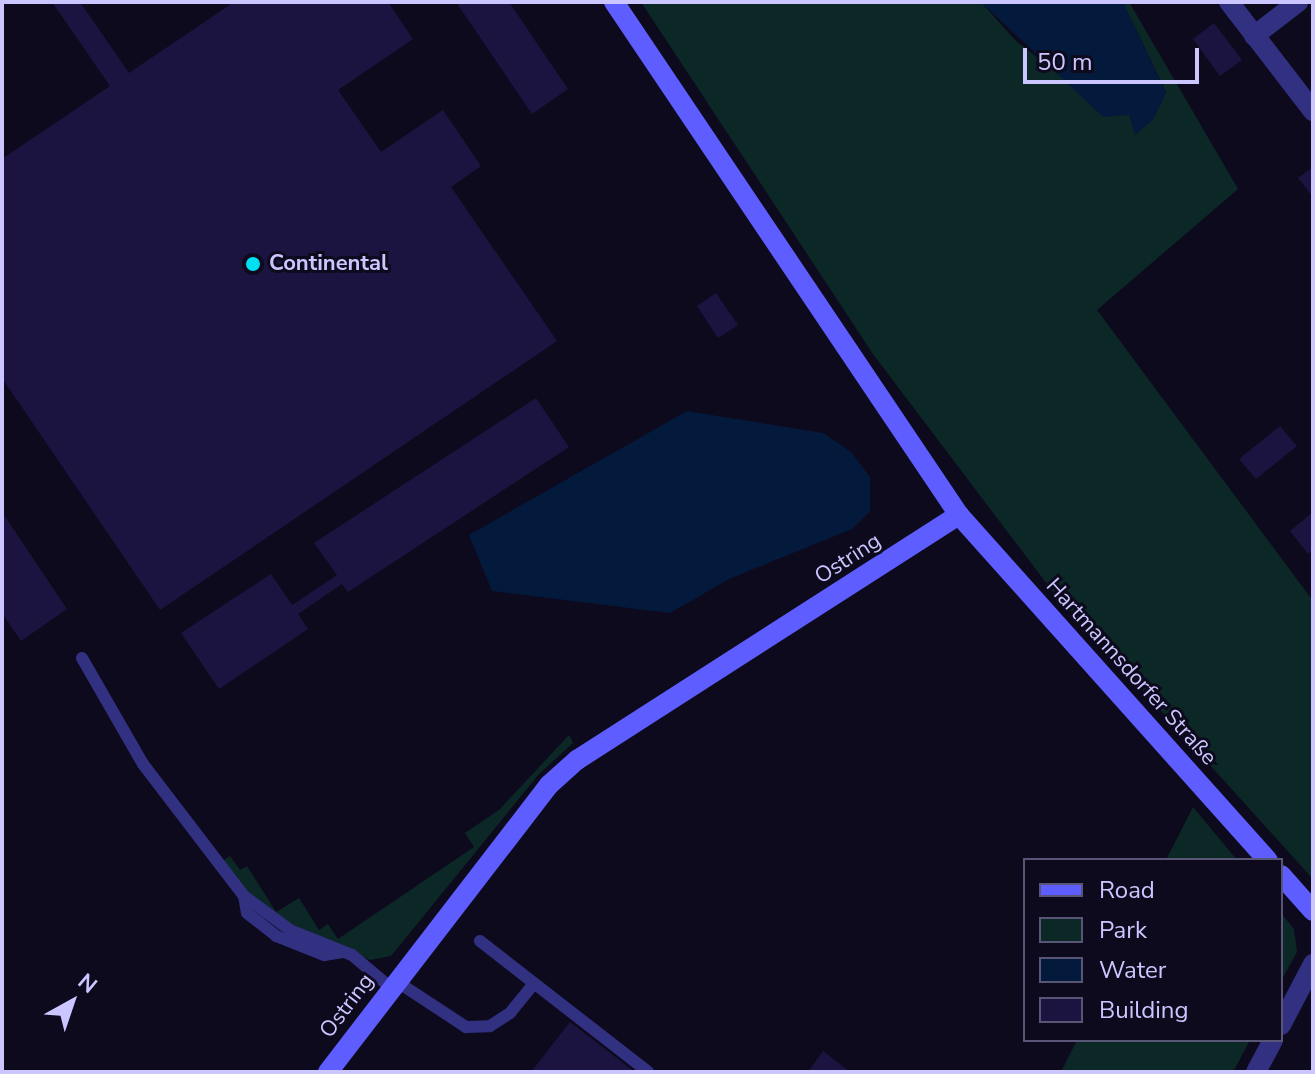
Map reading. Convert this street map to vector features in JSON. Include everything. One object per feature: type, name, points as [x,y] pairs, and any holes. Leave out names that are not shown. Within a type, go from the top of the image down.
[{"type":"main road","points":[[614,2],[959,515]]},
{"type":"main road","name":"Hartmannsdorfer Straße","points":[[959,515],[1266,858]]},
{"type":"main road","name":"Ostring","points":[[328,1072],[549,785],[577,760],[959,515]]},
{"type":"main road","points":[[1283,877],[1313,911]]},
{"type":"street","points":[[1229,2],[1313,111]]},
{"type":"street","points":[[1254,36],[1298,2]]},
{"type":"street","points":[[1283,1021],[1313,964]]},
{"type":"street","points":[[1256,1072],[1272,1042]]},
{"type":"lane","points":[[82,658],[143,764],[244,896],[247,913],[276,936],[324,955],[344,952],[466,1027],[490,1026],[510,1013],[534,983]]},
{"type":"lane","points":[[480,941],[648,1072]]},
{"type":"green space","points":[[641,2],[981,2],[1016,41],[1061,76],[1130,114],[1135,135],[1166,92],[1123,2],[1129,2],[1238,189],[1097,310],[1313,601],[1313,879],[1050,588],[873,354]]},
{"type":"green space","points":[[569,735],[573,743],[539,774],[391,956],[370,960],[287,922],[241,888],[221,862],[230,856],[240,870],[247,866],[276,912],[299,898],[319,930],[328,924],[338,939],[474,847],[465,833],[499,810]]},
{"type":"green space","points":[[1193,807],[1235,858],[1167,858]]},
{"type":"green space","points":[[1283,915],[1294,929],[1297,952],[1283,977]]},
{"type":"green space","points":[[1076,1042],[1249,1042],[1233,1072],[1061,1072]]},
{"type":"water","points":[[981,2],[1123,2],[1166,93],[1153,120],[1135,135],[1129,115],[1103,117]]},
{"type":"water","points":[[687,411],[823,433],[851,452],[870,477],[870,511],[852,529],[729,579],[670,613],[492,591],[469,535]]},
{"type":"building","name":"Continental","points":[[52,2],[80,2],[129,73],[234,2],[388,2],[413,39],[338,90],[381,152],[443,110],[481,166],[451,187],[557,341],[160,610],[2,378],[2,159],[110,86]]},
{"type":"building","points":[[456,2],[509,2],[568,89],[532,114]]},
{"type":"building","points":[[1214,23],[1242,60],[1220,76],[1193,39]]},
{"type":"building","points":[[1313,167],[1313,197],[1298,178]]},
{"type":"building","points":[[716,293],[738,325],[718,338],[697,306]]},
{"type":"building","points":[[536,398],[569,447],[348,592],[342,584],[298,614],[308,629],[219,689],[181,633],[271,574],[292,605],[337,575],[314,543]]},
{"type":"building","points":[[1280,426],[1297,446],[1256,479],[1239,459]]},
{"type":"building","points":[[2,512],[67,609],[21,641],[2,613]]},
{"type":"building","points":[[1313,512],[1313,550],[1308,554],[1290,531]]},
{"type":"building","points":[[570,1022],[635,1072],[531,1072]]},
{"type":"building","points":[[823,1051],[850,1072],[808,1072]]},
{"type":"place","name":"Continental","points":[[253,264]]}]
